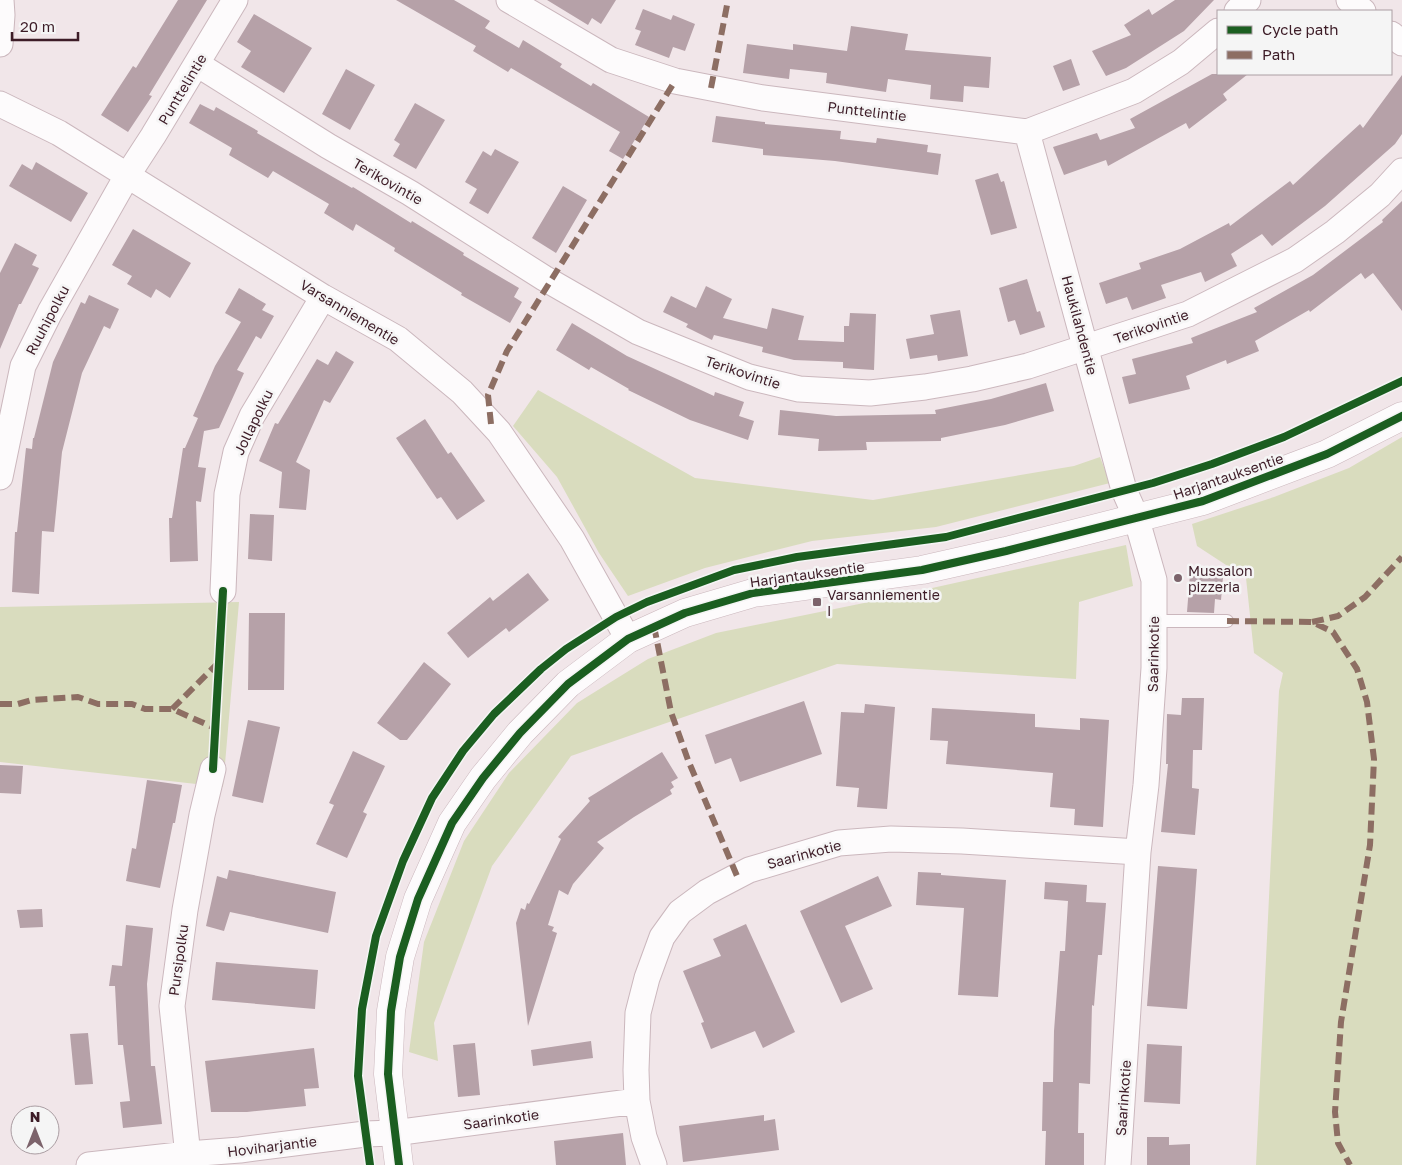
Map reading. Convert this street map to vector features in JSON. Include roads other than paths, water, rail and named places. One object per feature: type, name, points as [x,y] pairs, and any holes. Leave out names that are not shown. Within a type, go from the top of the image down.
[{"type":"street","points":[[0,44],[1,0]]},
{"type":"street","name":"Punttelintie","points":[[126,176],[153,136],[235,0]]},
{"type":"street","name":"Punttelintie","points":[[509,0],[611,60],[675,81],[763,98],[1027,132],[1134,91],[1180,62],[1217,32]]},
{"type":"street","points":[[1238,10],[1248,0]]},
{"type":"street","points":[[1349,0],[1362,10]]},
{"type":"street","points":[[1392,35],[1402,43]]},
{"type":"street","name":"Terikovintie","points":[[197,64],[328,146],[410,193],[544,278],[638,332],[749,377],[799,389],[870,393],[925,387],[972,379],[1028,366],[1188,314],[1295,260],[1335,232],[1380,195],[1402,171]]},
{"type":"street","name":"Varsanniementie","points":[[0,104],[59,133],[324,297],[398,339],[462,392],[499,432],[572,539],[628,639]]},
{"type":"street","name":"Haukilahdentie","points":[[1027,132],[1124,490],[1136,517]]},
{"type":"street","name":"Ruuhipolku","points":[[0,477],[23,366],[50,312],[126,176]]},
{"type":"street","name":"Jollapolku","points":[[223,591],[227,494],[236,452],[252,416],[324,297]]},
{"type":"street","name":"Harjantauksentie","points":[[398,1165],[388,1074],[391,1011],[400,957],[418,900],[452,823],[483,778],[520,733],[568,684],[628,639],[684,613],[753,593],[922,570],[1006,551],[1203,501],[1318,457],[1402,416]]},
{"type":"street","name":"Saarinkotie","points":[[1118,1165],[1138,852],[1146,785],[1154,678],[1154,580],[1136,517]]},
{"type":"street","name":"Pursipolku","points":[[188,1159],[172,1006],[185,910],[202,815],[213,769]]},
{"type":"street","name":"Saarinkotie","points":[[654,1165],[644,1137],[637,1101],[638,1013],[647,978],[662,937],[680,912],[707,892],[750,870],[839,843],[891,840],[962,841],[1138,852]]},
{"type":"street","name":"Saarinkotie","points":[[394,1133],[637,1101]]},
{"type":"street","name":"Hoviharjantie","points":[[89,1165],[188,1159],[240,1150],[365,1134],[394,1133]]},
{"type":"lane","points":[[1154,620],[1227,620]]},
{"type":"place","name":"Mussalon pizzeria","points":[[1178,578]]},
{"type":"place","name":"Varsanniementie I","points":[[817,602]]}]
